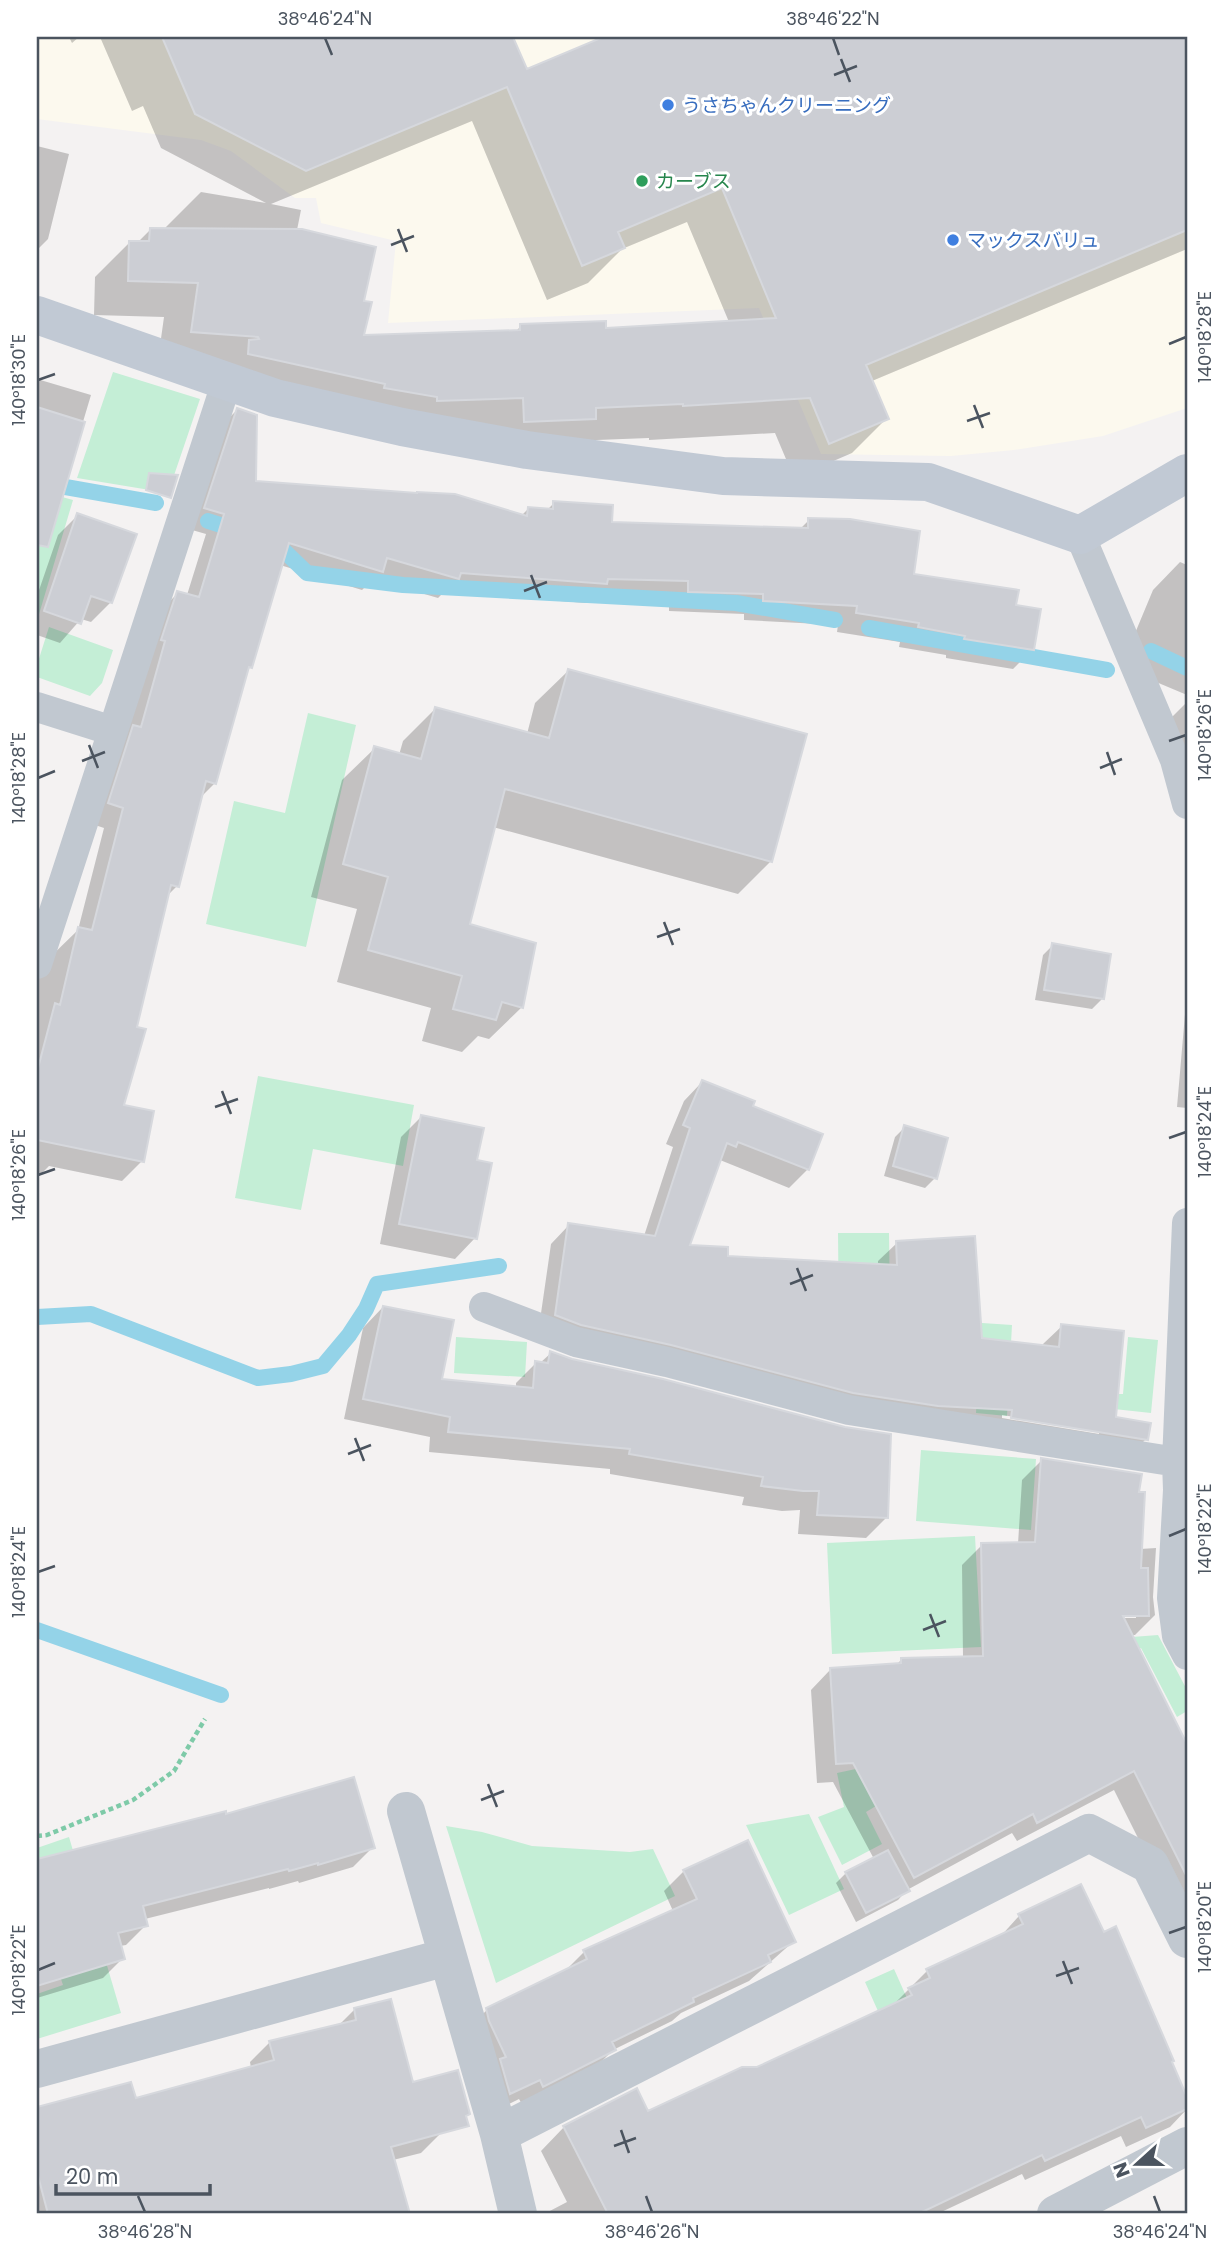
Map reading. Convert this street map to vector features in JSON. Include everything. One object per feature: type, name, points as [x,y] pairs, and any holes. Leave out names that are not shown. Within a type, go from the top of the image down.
[{"type":"street","points":[[37,315],[288,401],[402,427],[527,450],[723,476],[928,482],[1080,535],[1187,473]]},
{"type":"street","points":[[406,1811],[499,2134],[519,2214]]},
{"type":"street","points":[[499,2134],[1089,1833],[1150,1865],[1187,1939]]},
{"type":"street","points":[[37,2069],[447,1957]]},
{"type":"street","points":[[1056,2214],[1187,2146]]},
{"type":"lane","points":[[37,964],[227,380]]},
{"type":"lane","points":[[1080,535],[1175,760],[1187,804]]},
{"type":"lane","points":[[37,707],[113,731]]},
{"type":"lane","points":[[1187,1223],[1181,1481],[1172,1598],[1177,1636],[1187,1655]]},
{"type":"lane","points":[[484,1307],[576,1342],[667,1362],[849,1410],[1181,1481]]},
{"type":"path","points":[[37,1836],[47,1835],[133,1800],[174,1771],[205,1719]]},
{"type":"shaded area","points":[[37,37],[1187,37],[1187,408],[1103,436],[1014,450],[951,456],[821,454],[759,308],[388,323],[396,241],[321,223],[316,198],[295,198],[231,151],[201,140],[37,119]]},
{"type":"green space","points":[[113,372],[200,399],[168,493],[77,478]]},
{"type":"green space","points":[[37,490],[73,500],[37,621]]},
{"type":"green space","points":[[49,627],[113,650],[102,683],[90,696],[37,677],[37,665]]},
{"type":"green space","points":[[308,713],[356,725],[306,947],[206,924],[234,801],[285,813]]},
{"type":"green space","points":[[258,1076],[414,1105],[403,1166],[313,1149],[301,1210],[235,1198]]},
{"type":"green space","points":[[838,1233],[889,1233],[890,1305],[839,1332]]},
{"type":"green space","points":[[982,1323],[1012,1325],[1007,1416],[976,1413]]},
{"type":"green space","points":[[456,1337],[527,1342],[525,1377],[454,1373]]},
{"type":"green space","points":[[1128,1337],[1158,1340],[1151,1413],[1114,1409],[1115,1394],[1123,1394]]},
{"type":"green space","points":[[921,1450],[1036,1459],[1031,1530],[916,1521]]},
{"type":"green space","points":[[975,1536],[981,1647],[832,1654],[827,1543]]},
{"type":"green space","points":[[1158,1635],[1187,1690],[1187,1711],[1177,1717],[1141,1648],[1086,1678],[1067,1642]]},
{"type":"green space","points":[[926,1754],[963,1754],[866,1812],[882,1844],[842,1865],[818,1817],[844,1807],[837,1773]]},
{"type":"green space","points":[[809,1814],[844,1889],[789,1915],[746,1825]]},
{"type":"green space","points":[[446,1826],[482,1832],[532,1846],[630,1852],[653,1849],[675,1896],[496,1983]]},
{"type":"green space","points":[[69,1837],[121,2013],[37,2039],[37,1994],[63,1985],[37,1908],[37,1848]]},
{"type":"green space","points":[[894,1969],[939,2070],[886,2029],[865,1982]]},
{"type":"building","name":"マックスバリュ","points":[[162,37],[513,37],[527,69],[603,37],[1187,37],[1187,230],[866,365],[889,419],[829,444],[810,398],[596,408],[596,419],[524,422],[523,398],[437,401],[437,397],[384,388],[385,384],[248,354],[249,340],[259,339],[258,337],[191,332],[198,283],[128,281],[129,241],[149,241],[150,228],[302,229],[376,247],[364,301],[372,302],[364,335],[520,330],[520,324],[606,321],[606,328],[776,318],[722,188],[618,232],[625,248],[582,266],[507,87],[306,171],[195,114]]},
{"type":"building","points":[[37,407],[85,422],[48,547],[37,545]]},
{"type":"building","points":[[237,408],[257,415],[256,481],[455,494],[527,516],[528,507],[553,509],[553,501],[613,505],[612,522],[808,528],[808,518],[850,519],[920,531],[914,574],[1019,590],[1016,605],[1041,609],[1034,650],[964,639],[965,636],[918,627],[919,623],[856,613],[857,606],[763,601],[763,594],[688,592],[688,581],[608,579],[607,584],[461,573],[459,579],[387,558],[383,572],[289,543],[252,668],[249,667],[216,784],[206,781],[179,887],[171,885],[137,1027],[146,1029],[124,1105],[154,1111],[144,1162],[37,1140],[37,1072],[55,1003],[60,1005],[78,927],[92,930],[123,808],[108,803],[133,725],[141,727],[165,641],[161,640],[177,591],[199,597],[224,514],[204,508]]},
{"type":"building","points":[[149,473],[178,475],[171,498],[146,490]]},
{"type":"building","points":[[77,513],[137,534],[112,603],[91,596],[81,624],[44,611]]},
{"type":"building","points":[[568,669],[807,734],[772,862],[505,789],[470,924],[536,943],[523,1008],[502,1002],[496,1020],[453,1009],[462,976],[368,950],[388,877],[343,864],[374,746],[421,759],[435,707],[549,738]]},
{"type":"building","points":[[1052,943],[1111,954],[1104,999],[1044,990]]},
{"type":"building","points":[[702,1080],[755,1101],[753,1106],[823,1134],[809,1170],[738,1142],[736,1147],[727,1143],[690,1245],[728,1247],[728,1256],[897,1265],[896,1241],[975,1236],[982,1338],[1059,1347],[1061,1324],[1124,1331],[1116,1417],[1151,1423],[1148,1440],[1011,1418],[1012,1410],[938,1406],[853,1393],[671,1345],[581,1325],[555,1315],[568,1223],[655,1236],[690,1128],[683,1125]]},
{"type":"building","points":[[421,1115],[484,1128],[477,1160],[492,1163],[477,1239],[399,1224]]},
{"type":"building","points":[[904,1125],[948,1138],[937,1179],[893,1166]]},
{"type":"building","points":[[383,1306],[454,1320],[442,1379],[533,1388],[535,1361],[548,1363],[550,1351],[572,1359],[663,1379],[845,1427],[891,1434],[888,1518],[817,1515],[819,1491],[761,1486],[763,1477],[629,1454],[630,1449],[448,1432],[450,1417],[363,1399]]},
{"type":"building","points":[[1041,1458],[1142,1474],[1139,1492],[1145,1492],[1141,1568],[1148,1568],[1149,1616],[1123,1616],[1187,1744],[1187,1877],[1134,1771],[1037,1823],[1033,1814],[914,1878],[853,1763],[836,1764],[830,1668],[901,1663],[901,1658],[983,1656],[981,1543],[1035,1542]]},
{"type":"building","points":[[354,1777],[375,1848],[318,1865],[289,1871],[288,1869],[143,1906],[148,1926],[118,1933],[125,1959],[37,1986],[37,1859],[226,1811],[226,1814]]},
{"type":"building","points":[[748,1840],[796,1942],[768,1955],[771,1962],[693,1998],[694,2002],[612,2042],[616,2050],[543,2087],[540,2080],[510,2094],[500,2059],[506,2057],[489,2021],[486,2008],[587,1959],[583,1950],[697,1899],[683,1870]]},
{"type":"building","points":[[888,1850],[910,1891],[866,1913],[845,1872]]},
{"type":"building","points":[[1081,1884],[1104,1932],[1116,1926],[1174,2061],[1172,2062],[1187,2097],[1187,2109],[1146,2128],[1141,2117],[1045,2161],[1042,2155],[918,2214],[608,2214],[563,2126],[637,2088],[648,2111],[742,2067],[757,2067],[912,1995],[908,1988],[930,1978],[926,1969],[1023,1924],[1018,1914]]},
{"type":"building","points":[[391,1999],[413,2082],[458,2070],[470,2114],[466,2116],[469,2126],[391,2147],[410,2214],[48,2214],[37,2172],[37,2107],[131,2082],[136,2098],[274,2060],[269,2041],[356,2020],[354,2008]]},
{"type":"waterway","points":[[37,482],[156,503]]},
{"type":"waterway","points":[[208,521],[239,531]]},
{"type":"waterway","points":[[271,541],[307,573],[403,585],[736,603],[835,620]]},
{"type":"waterway","points":[[869,628],[1107,670]]},
{"type":"waterway","points":[[1151,651],[1187,668]]},
{"type":"waterway","points":[[37,1317],[91,1314],[258,1378],[323,1366],[349,1335],[366,1309],[377,1284],[499,1266]]},
{"type":"waterway","points":[[37,1630],[221,1695]]},
{"type":"place","name":"うさちゃんクリーニング","points":[[668,105]]},
{"type":"place","name":"カーブス","points":[[642,181]]},
{"type":"place","name":"マックスバリュ","points":[[953,240]]}]
